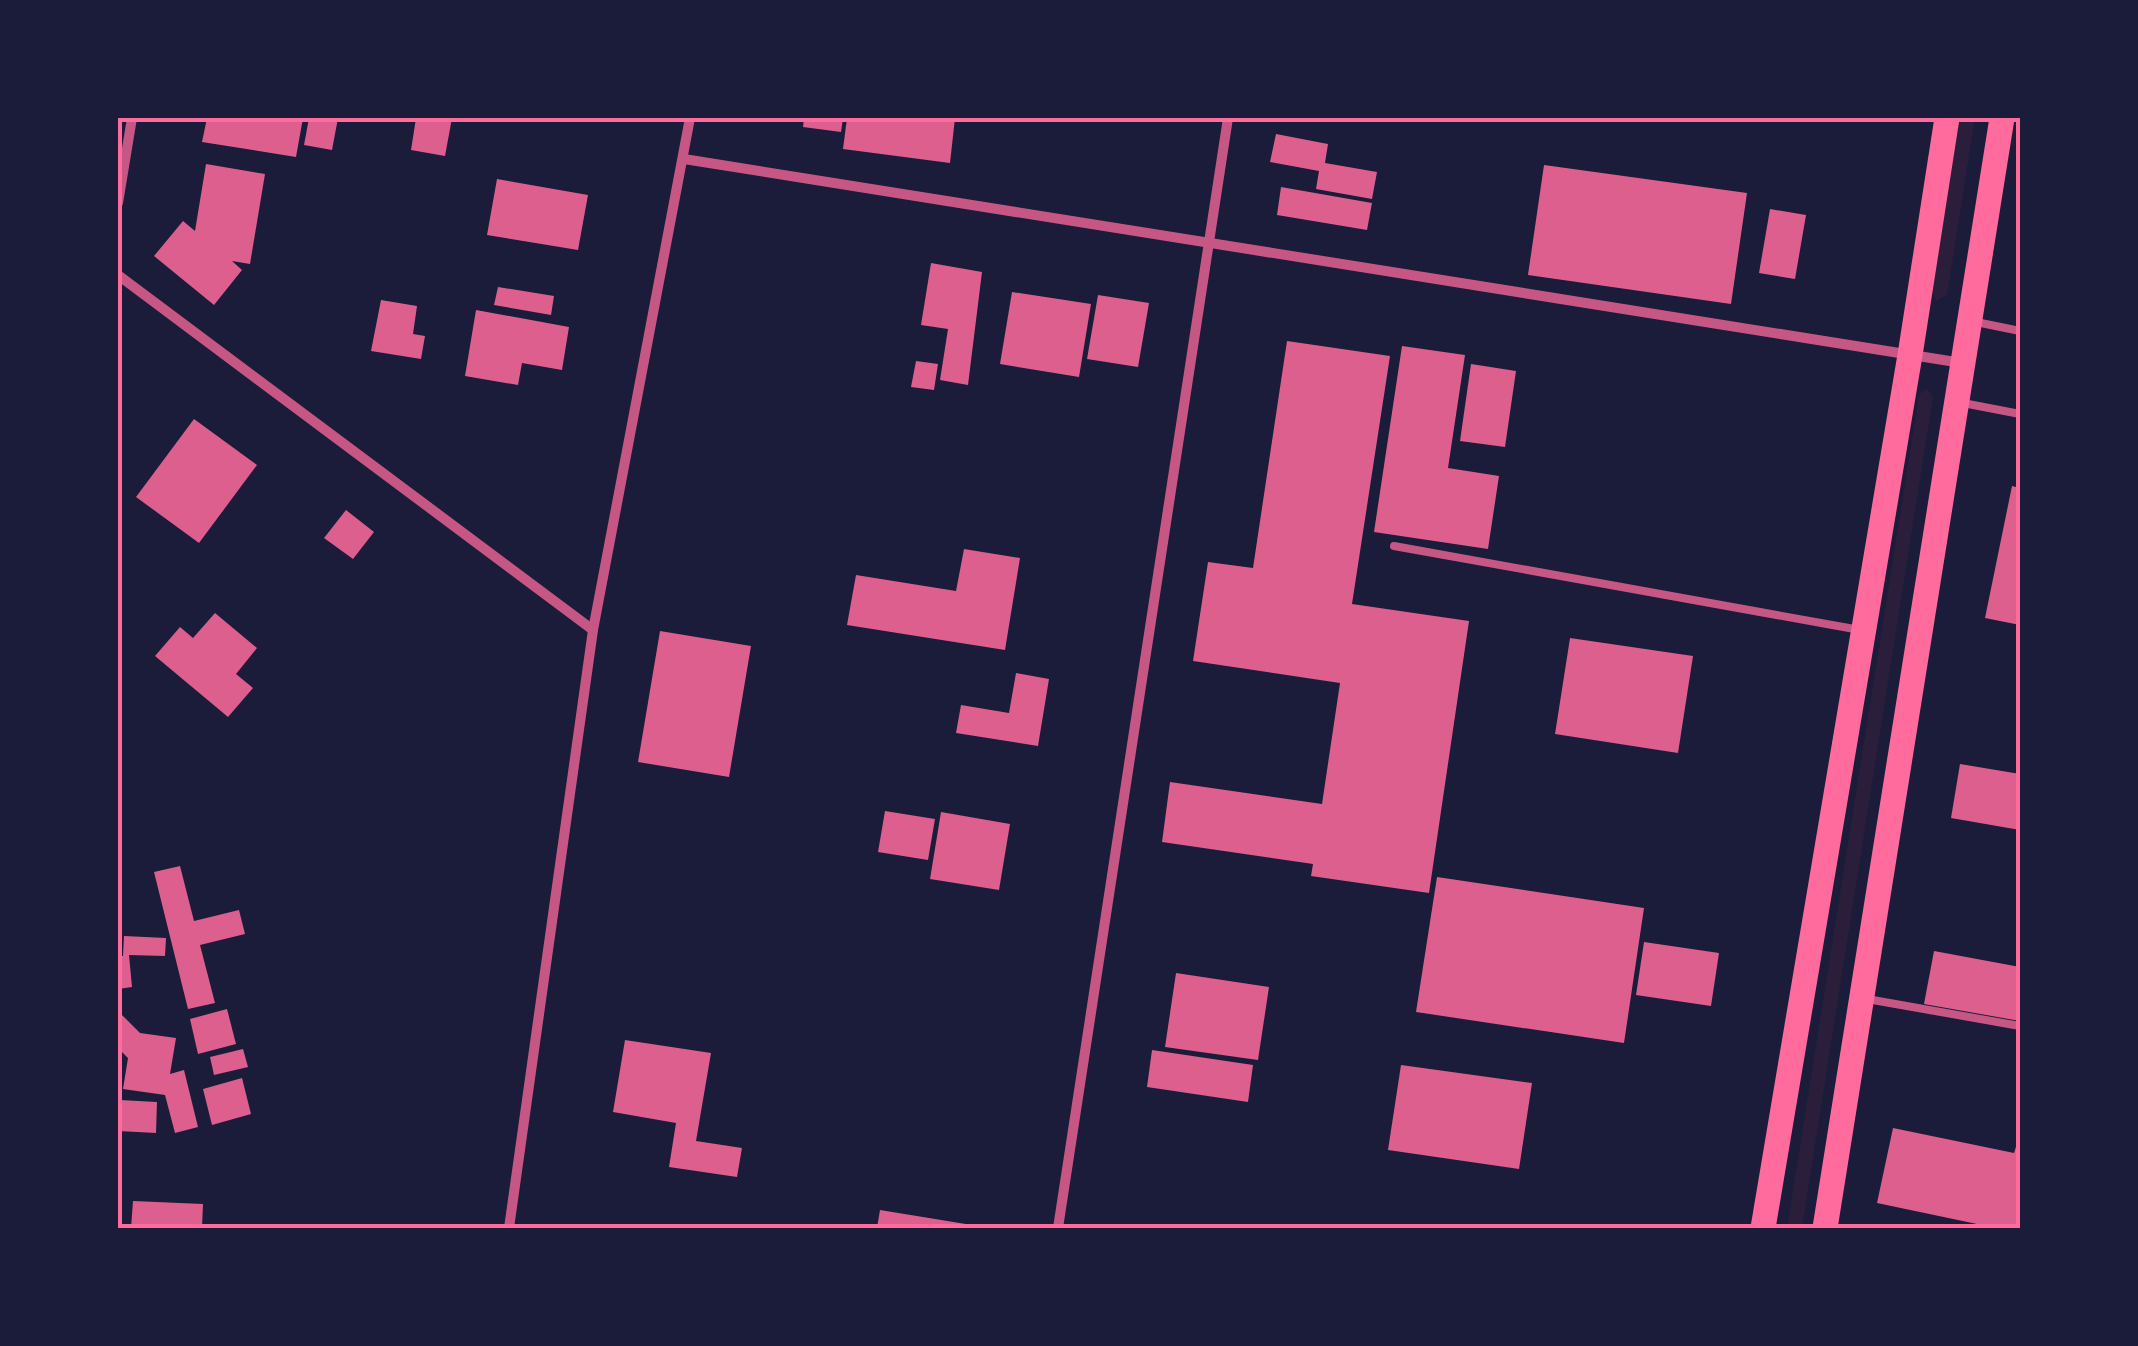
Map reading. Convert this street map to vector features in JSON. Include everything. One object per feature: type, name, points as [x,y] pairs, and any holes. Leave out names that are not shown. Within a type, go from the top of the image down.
[{"type":"main road","points":[[1763,1228],[1947,118]]},
{"type":"main road","points":[[1825,1228],[2002,118]]},
{"type":"street","points":[[118,202],[132,118]]},
{"type":"street","points":[[509,1228],[592,630],[690,118]]},
{"type":"street","points":[[1058,1228],[1228,118]]},
{"type":"street","points":[[684,159],[1965,364]]},
{"type":"street","points":[[118,276],[592,630]]},
{"type":"lane","points":[[1972,322],[2020,331]]},
{"type":"lane","points":[[1959,402],[2020,414]]},
{"type":"lane","points":[[1394,546],[1864,630]]},
{"type":"lane","points":[[1862,998],[2020,1026]]},
{"type":"shaded area","points":[[1960,118],[1975,118],[1947,295],[1936,301],[1932,292]]},
{"type":"shaded area","points":[[1926,388],[1933,397],[1802,1228],[1787,1228],[1919,395]]},
{"type":"building","points":[[207,118],[303,118],[296,157],[202,142]]},
{"type":"building","points":[[309,118],[338,118],[332,150],[304,145]]},
{"type":"building","points":[[416,118],[452,118],[445,156],[411,150]]},
{"type":"building","points":[[804,118],[843,118],[841,132],[803,127]]},
{"type":"building","points":[[847,118],[955,118],[950,163],[843,149]]},
{"type":"building","points":[[1276,134],[1328,144],[1325,163],[1377,172],[1372,199],[1316,189],[1319,171],[1270,162]]},
{"type":"building","points":[[206,164],[265,174],[250,264],[232,261],[242,270],[214,305],[154,256],[183,221],[195,231]]},
{"type":"building","points":[[1544,165],[1747,193],[1731,304],[1528,275]]},
{"type":"building","points":[[497,179],[588,195],[578,250],[487,235]]},
{"type":"building","points":[[1281,187],[1372,203],[1367,230],[1277,215]]},
{"type":"building","points":[[1770,209],[1806,215],[1795,279],[1759,273]]},
{"type":"building","points":[[931,263],[982,272],[968,385],[940,380],[948,329],[921,325]]},
{"type":"building","points":[[498,287],[554,296],[551,315],[494,305]]},
{"type":"building","points":[[1012,292],[1091,304],[1079,377],[1000,364]]},
{"type":"building","points":[[1098,295],[1149,303],[1138,367],[1087,359]]},
{"type":"building","points":[[381,300],[417,306],[413,334],[425,336],[421,359],[371,351]]},
{"type":"building","points":[[476,310],[569,327],[562,370],[522,363],[518,385],[465,376]]},
{"type":"building","points":[[1287,341],[1390,356],[1352,604],[1469,621],[1429,893],[1311,876],[1313,864],[1162,842],[1170,782],[1322,804],[1340,683],[1193,661],[1208,562],[1253,568]]},
{"type":"building","points":[[1402,346],[1465,355],[1448,468],[1499,476],[1488,549],[1374,532]]},
{"type":"building","points":[[916,361],[938,364],[934,390],[911,387]]},
{"type":"building","points":[[1471,364],[1516,371],[1505,447],[1460,441]]},
{"type":"building","points":[[194,419],[257,465],[199,543],[136,497]]},
{"type":"building","points":[[2012,486],[2020,488],[2020,625],[1985,618]]},
{"type":"building","points":[[346,510],[374,532],[353,559],[324,538]]},
{"type":"building","points":[[964,549],[1020,558],[1005,650],[847,625],[856,575],[956,591]]},
{"type":"building","points":[[215,613],[257,648],[236,674],[253,688],[228,717],[155,656],[180,627],[193,638]]},
{"type":"building","points":[[660,631],[751,646],[729,777],[638,762]]},
{"type":"building","points":[[1570,638],[1693,656],[1678,753],[1555,734]]},
{"type":"building","points":[[1016,673],[1049,679],[1038,746],[956,733],[961,705],[1009,713]]},
{"type":"building","points":[[1960,764],[2020,774],[2020,830],[1951,818]]},
{"type":"building","points":[[885,811],[935,819],[928,860],[878,852]]},
{"type":"building","points":[[941,812],[1010,824],[999,890],[930,879]]},
{"type":"building","points":[[180,866],[194,921],[239,910],[245,934],[200,945],[215,1003],[188,1009],[154,872]]},
{"type":"building","points":[[1437,877],[1644,908],[1624,1043],[1416,1012]]},
{"type":"building","points":[[124,936],[166,938],[165,956],[129,955],[132,987],[118,989],[118,956],[123,956]]},
{"type":"building","points":[[1644,942],[1719,953],[1711,1006],[1636,995]]},
{"type":"building","points":[[1934,951],[2020,967],[2020,1021],[1924,1004]]},
{"type":"building","points":[[1176,973],[1269,987],[1258,1060],[1165,1047]]},
{"type":"building","points":[[227,1009],[236,1044],[198,1054],[190,1019]]},
{"type":"building","points":[[118,1011],[140,1033],[176,1038],[170,1074],[184,1070],[198,1127],[175,1133],[165,1095],[123,1089],[128,1058],[118,1048]]},
{"type":"building","points":[[625,1040],[711,1053],[696,1141],[742,1148],[737,1177],[669,1167],[676,1123],[613,1112]]},
{"type":"building","points":[[243,1049],[248,1067],[214,1075],[210,1057]]},
{"type":"building","points":[[1152,1050],[1253,1065],[1248,1102],[1147,1087]]},
{"type":"building","points":[[1401,1065],[1532,1083],[1519,1169],[1388,1150]]},
{"type":"building","points":[[242,1078],[251,1114],[212,1125],[203,1089]]},
{"type":"building","points":[[120,1100],[157,1102],[156,1133],[118,1131]]},
{"type":"building","points":[[1893,1128],[2014,1153],[2020,1134],[2020,1228],[1996,1228],[1877,1203]]},
{"type":"building","points":[[133,1201],[203,1204],[202,1228],[131,1228]]},
{"type":"building","points":[[880,1210],[978,1226],[978,1228],[877,1228]]}]
